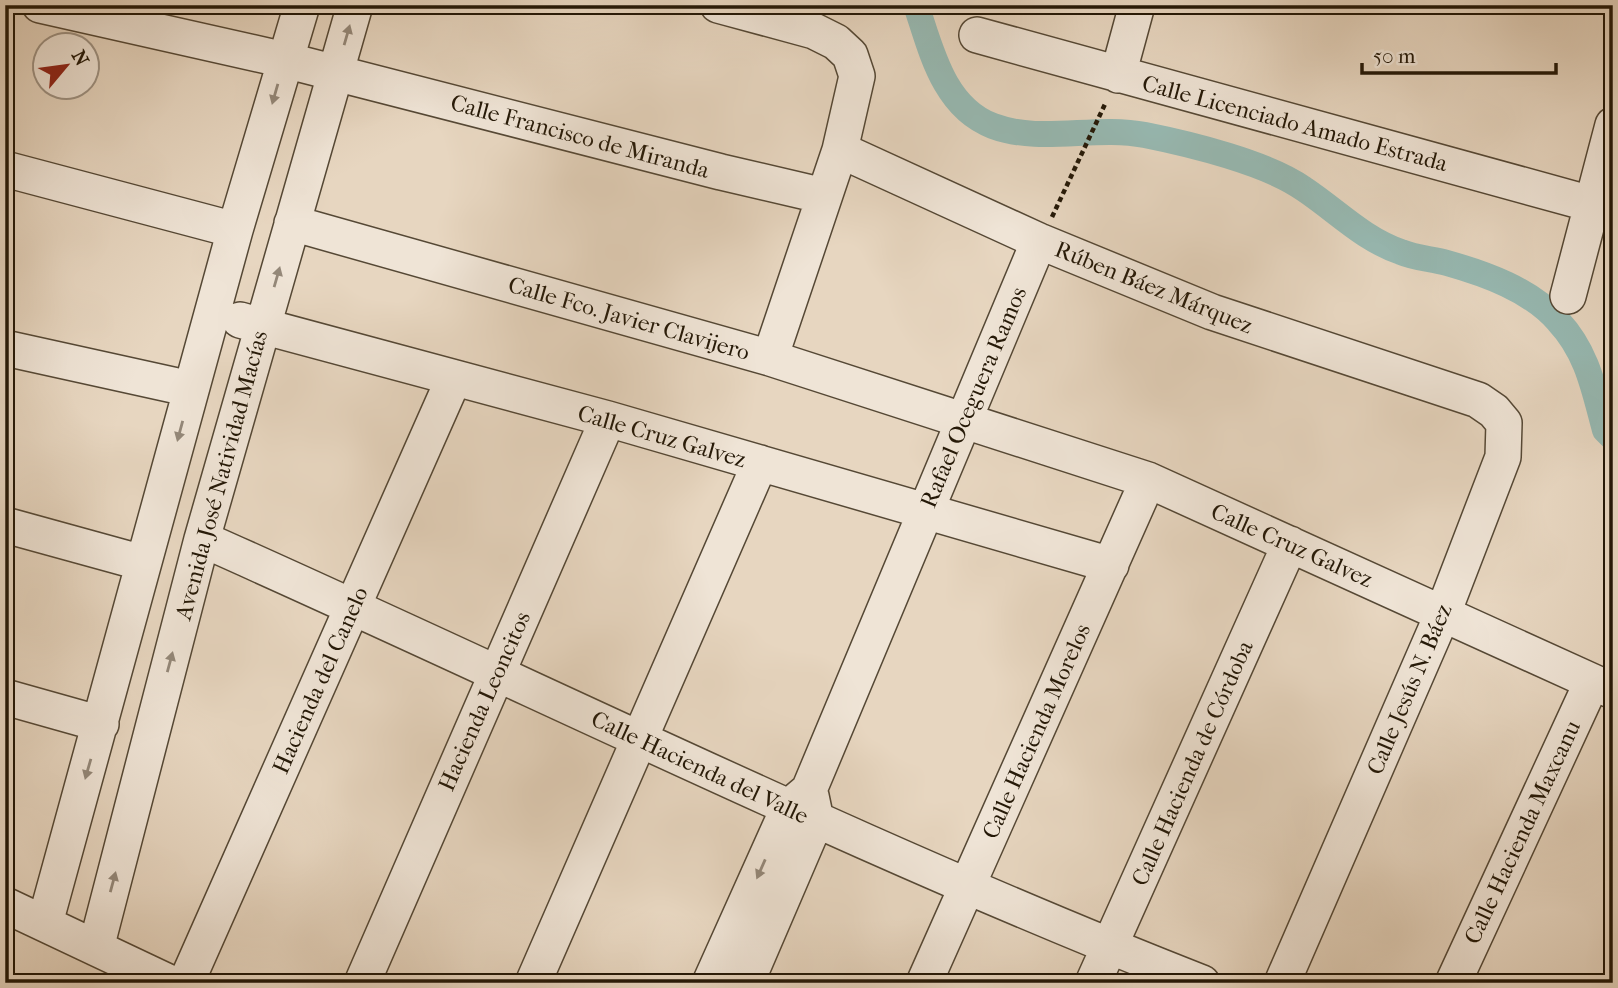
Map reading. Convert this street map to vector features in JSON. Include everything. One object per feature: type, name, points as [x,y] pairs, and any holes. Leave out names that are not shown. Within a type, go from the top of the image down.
[{"type":"street","points":[[40,5],[285,60]]},
{"type":"street","points":[[45,923],[235,230],[302,5]]},
{"type":"street","name":"Avenida José Natividad Macías","points":[[96,948],[202,538],[355,5]]},
{"type":"street","points":[[718,5],[814,31],[836,42],[850,55],[858,76],[840,150],[770,358]]},
{"type":"street","points":[[1118,75],[1137,5]]},
{"type":"street","name":"Calle Licenciado Amado Estrada","points":[[977,35],[1602,207]]},
{"type":"street","name":"Calle Francisco de Miranda","points":[[285,60],[720,172],[824,196]]},
{"type":"street","points":[[1567,296],[1602,207],[1613,125]]},
{"type":"street","name":"Rúben Báez Márquez","points":[[840,150],[1039,241],[1212,312],[1478,400]]},
{"type":"street","points":[[5,169],[235,230]]},
{"type":"street","name":"Calle Fco. Javier Clavijero","points":[[292,223],[770,358],[964,420]]},
{"type":"street","name":"Rafael Oceguera Ramos","points":[[746,983],[805,805],[1039,241]]},
{"type":"street","name":"Calle Cruz Galvez","points":[[213,312],[262,328],[608,419],[1111,565]]},
{"type":"street","points":[[5,348],[191,389]]},
{"type":"street","name":"Hacienda del Canelo","points":[[186,983],[454,378]]},
{"type":"street","name":"Calle Jesús N. Báez","points":[[1282,983],[1443,612],[1503,457],[1504,423],[1494,411],[1478,400]]},
{"type":"street","name":"Hacienda Leoncitos","points":[[362,983],[608,419]]},
{"type":"street","name":"Calle Cruz Galvez","points":[[964,420],[1148,480],[1602,686]]},
{"type":"street","points":[[533,983],[760,463]]},
{"type":"street","name":"Calle Hacienda Morelos","points":[[924,983],[1148,480]]},
{"type":"street","points":[[5,525],[144,564]]},
{"type":"street","name":"Calle Hacienda del Valle","points":[[202,538],[639,740],[805,805],[967,887],[1202,983]]},
{"type":"street","name":"Calle Hacienda de Córdoba","points":[[1093,983],[1290,544]]},
{"type":"street","name":"Calle Hacienda Maxcanu","points":[[1453,983],[1602,686]]},
{"type":"street","points":[[5,697],[100,724]]},
{"type":"street","name":"Rafael Oceguera Ramos","points":[[710,983],[805,805]]},
{"type":"street","points":[[5,905],[170,983]]},
{"type":"path","points":[[1039,241],[1077,169],[1118,75]]},
{"type":"waterway","points":[[916,5],[934,58],[951,91],[976,117],[993,126],[1030,134],[1126,132],[1206,149],[1250,163],[1289,180],[1374,240],[1412,256],[1477,272],[1507,284],[1535,300],[1558,321],[1576,346],[1589,372],[1605,430],[1613,438]]}]
